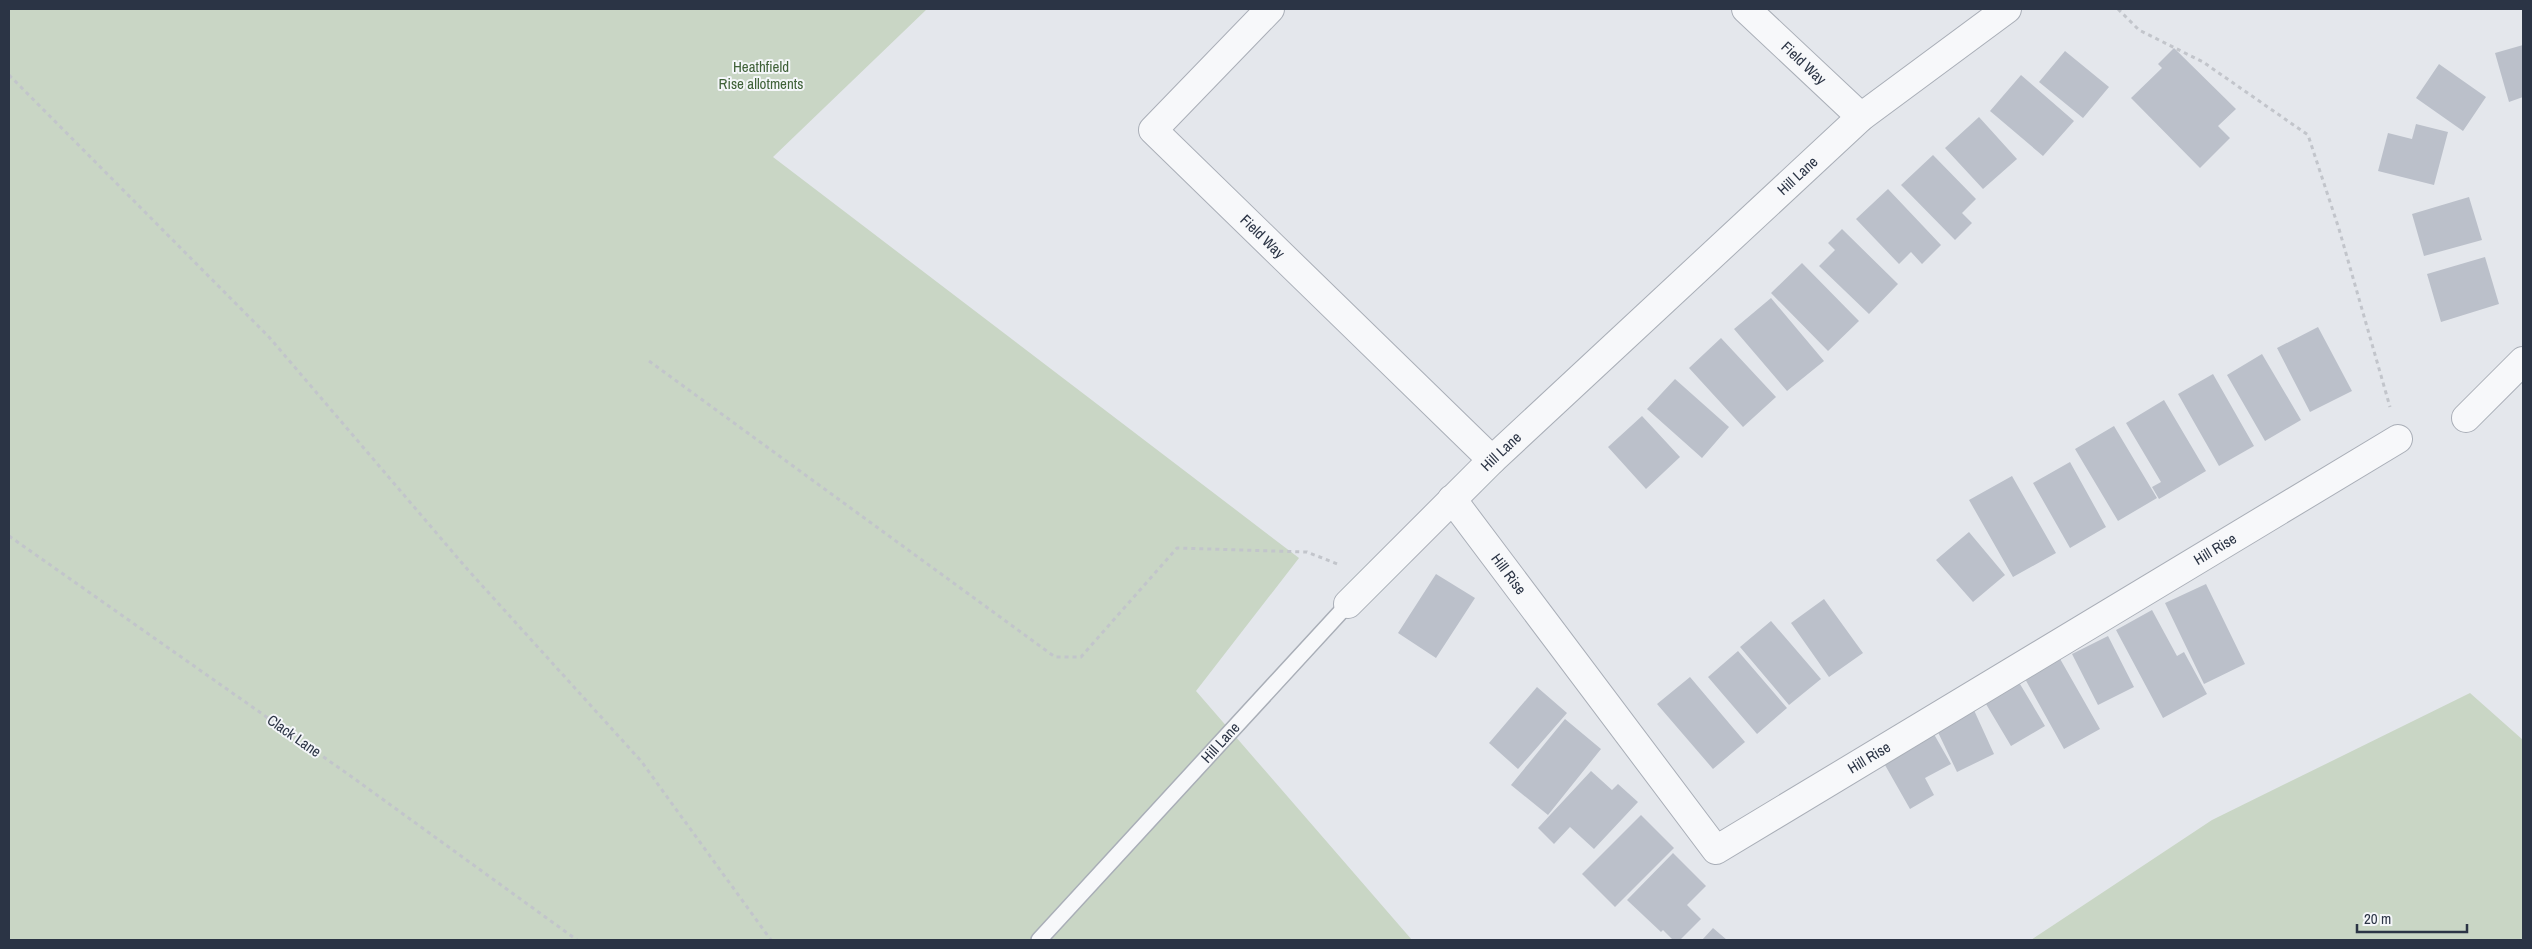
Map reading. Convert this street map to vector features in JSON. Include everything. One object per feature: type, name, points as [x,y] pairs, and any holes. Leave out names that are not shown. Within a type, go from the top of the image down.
[{"type":"street","name":"Field Way","points":[[1270,9],[1153,130],[1492,460]]},
{"type":"street","name":"Field Way","points":[[1746,9],[1861,117]]},
{"type":"street","name":"Hill Lane","points":[[1348,604],[1492,460],[1861,117],[2007,9]]},
{"type":"street","points":[[2466,418],[2523,361]]},
{"type":"street","name":"Hill Rise","points":[[1452,499],[1716,850],[2398,439]]},
{"type":"lane","name":"Hill Lane","points":[[1039,940],[1348,604]]},
{"type":"path","points":[[2118,9],[2139,30],[2203,62],[2308,135],[2340,229],[2398,439]]},
{"type":"path","points":[[9,75],[269,337],[468,570],[641,761],[771,940]]},
{"type":"path","points":[[649,360],[1055,657],[1081,657],[1177,548],[1308,552],[1373,579]]},
{"type":"path","name":"Clack Lane","points":[[9,536],[352,777],[577,940]]},
{"type":"green space","name":"Heathfield Rise allotments","points":[[9,9],[927,9],[773,157],[1299,558],[1196,691],[1412,940],[9,940]]},
{"type":"green space","points":[[2470,693],[2523,740],[2523,940],[2031,940],[2212,820]]},
{"type":"building","points":[[2523,45],[2523,97],[2509,102],[2495,53]]},
{"type":"building","points":[[2174,48],[2236,109],[2218,126],[2230,138],[2200,168],[2131,98],[2162,68],[2158,64]]},
{"type":"building","points":[[2065,51],[2109,87],[2083,118],[2039,82]]},
{"type":"building","points":[[2439,64],[2486,97],[2463,131],[2416,98]]},
{"type":"building","points":[[2021,75],[2074,121],[2043,156],[1990,111]]},
{"type":"building","points":[[1979,117],[2017,159],[1983,189],[1945,148]]},
{"type":"building","points":[[2416,124],[2448,132],[2434,185],[2378,171],[2388,133],[2412,139]]},
{"type":"building","points":[[1933,155],[1976,199],[1962,213],[1972,223],[1955,240],[1901,185]]},
{"type":"building","points":[[1888,189],[1941,245],[1922,264],[1911,252],[1899,264],[1856,219]]},
{"type":"building","points":[[2469,197],[2482,240],[2424,256],[2412,214]]},
{"type":"building","points":[[1842,229],[1898,284],[1869,314],[1819,266],[1835,250],[1828,243]]},
{"type":"building","points":[[2485,257],[2499,304],[2441,322],[2427,274]]},
{"type":"building","points":[[1802,263],[1859,321],[1828,351],[1771,293]]},
{"type":"building","points":[[1771,298],[1824,361],[1787,391],[1734,329]]},
{"type":"building","points":[[2318,327],[2352,391],[2310,412],[2277,348]]},
{"type":"building","points":[[1721,338],[1776,397],[1743,427],[1689,368]]},
{"type":"building","points":[[2262,354],[2301,420],[2265,441],[2227,375]]},
{"type":"building","points":[[2213,374],[2254,446],[2219,466],[2178,394]]},
{"type":"building","points":[[1675,379],[1729,427],[1702,458],[1647,409]]},
{"type":"building","points":[[2164,400],[2206,471],[2159,499],[2152,487],[2161,482],[2126,423]]},
{"type":"building","points":[[1642,416],[1680,457],[1646,489],[1608,447]]},
{"type":"building","points":[[2114,426],[2157,498],[2118,521],[2075,449]]},
{"type":"building","points":[[2070,462],[2106,527],[2070,548],[2033,483]]},
{"type":"building","points":[[2012,476],[2056,553],[2013,577],[1969,500]]},
{"type":"building","points":[[1969,532],[2005,575],[1973,602],[1936,560]]},
{"type":"building","points":[[1436,574],[1475,598],[1436,658],[1398,633]]},
{"type":"building","points":[[2206,584],[2245,664],[2204,684],[2165,603]]},
{"type":"building","points":[[1824,599],[1863,653],[1829,677],[1791,623]]},
{"type":"building","points":[[2152,610],[2177,656],[2184,652],[2207,694],[2163,718],[2116,630]]},
{"type":"building","points":[[1771,621],[1821,679],[1789,705],[1740,647]]},
{"type":"building","points":[[2108,636],[2134,687],[2098,705],[2072,654]]},
{"type":"building","points":[[1738,651],[1787,708],[1757,734],[1708,677]]},
{"type":"building","points":[[2059,657],[2100,729],[2064,749],[2024,677]]},
{"type":"building","points":[[1690,677],[1745,742],[1713,769],[1657,704]]},
{"type":"building","points":[[2017,679],[2045,726],[2011,746],[1983,699]]},
{"type":"building","points":[[1537,687],[1567,713],[1518,769],[1489,743]]},
{"type":"building","points":[[1973,708],[1994,754],[1957,772],[1935,726]]},
{"type":"building","points":[[1565,719],[1601,749],[1548,815],[1511,785]]},
{"type":"building","points":[[1931,729],[1951,764],[1925,778],[1934,795],[1910,809],[1881,758]]},
{"type":"building","points":[[1591,771],[1612,790],[1618,784],[1638,802],[1594,849],[1570,827],[1554,844],[1538,828]]},
{"type":"building","points":[[1641,815],[1674,848],[1615,907],[1582,874]]},
{"type":"building","points":[[1673,853],[1706,886],[1687,905],[1701,919],[1680,940],[1673,940],[1663,930],[1661,932],[1627,900]]},
{"type":"building","points":[[1713,928],[1727,940],[1702,940]]}]
